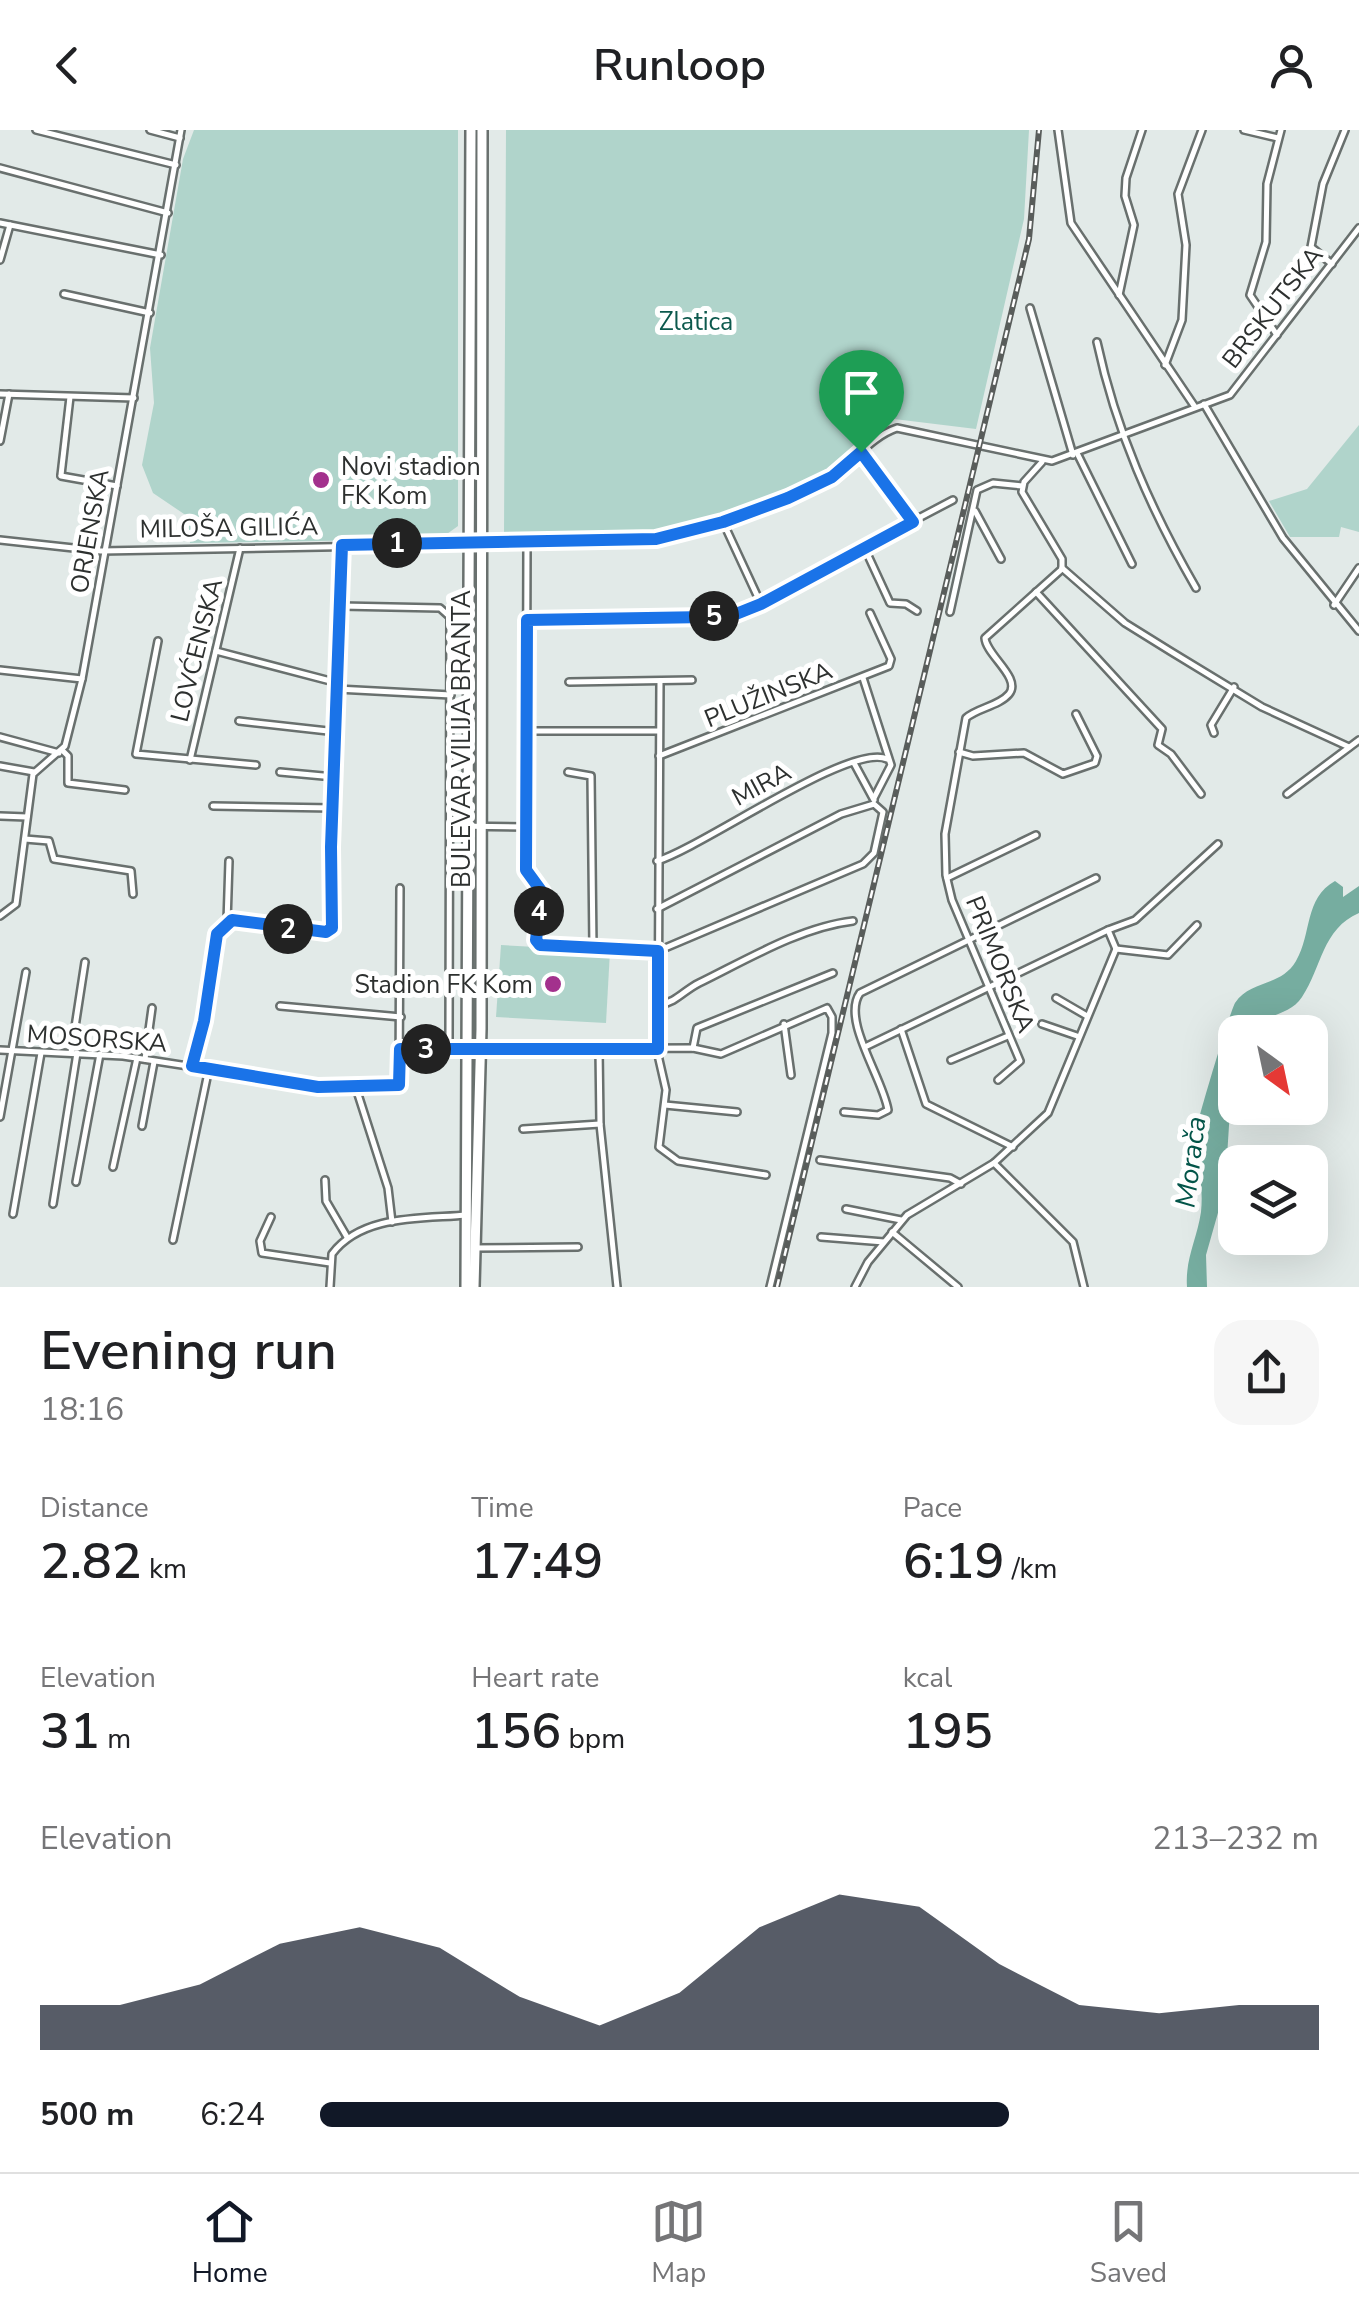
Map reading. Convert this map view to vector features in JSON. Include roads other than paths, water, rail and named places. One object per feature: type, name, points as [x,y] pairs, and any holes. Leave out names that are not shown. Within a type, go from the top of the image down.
[{"type":"main road","name":"BULEVAR VILIJA BRANTA","points":[[470,130],[476,542],[474,1287]]},
{"type":"main road","name":"BULEVAR VILIJA BRANTA","points":[[476,542],[482,130]]},
{"type":"main road","name":"BULEVAR VILIJA BRANTA","points":[[466,1287],[475,1049]]},
{"type":"street","points":[[36,130],[176,165]]},
{"type":"street","points":[[150,130],[180,134]]},
{"type":"street","points":[[1058,130],[1072,223],[1118,298],[1195,407]]},
{"type":"street","points":[[1118,298],[1134,224],[1125,196],[1126,178],[1142,130]]},
{"type":"street","points":[[1166,365],[1182,320],[1186,245],[1178,194],[1202,130]]},
{"type":"street","points":[[1244,130],[1278,138]]},
{"type":"street","points":[[1277,336],[1250,294],[1266,242],[1266,187],[1281,130]]},
{"type":"street","points":[[1332,264],[1312,247],[1323,184],[1345,130]]},
{"type":"street","name":"ORJENSKA","points":[[61,752],[82,680],[108,550],[180,134]]},
{"type":"street","points":[[0,168],[168,213]]},
{"type":"street","points":[[0,222],[161,255]]},
{"type":"street","points":[[0,260],[10,225]]},
{"type":"street","name":"BRSKUTSKA","points":[[1042,462],[1075,454],[1230,394],[1359,229]]},
{"type":"street","points":[[64,294],[150,313]]},
{"type":"street","points":[[1030,308],[1075,454],[1132,564]]},
{"type":"street","points":[[1096,342],[1120,436],[1167,538],[1196,588]]},
{"type":"street","points":[[0,394],[134,398]]},
{"type":"street","points":[[0,441],[9,394]]},
{"type":"street","points":[[70,396],[60,475],[118,486]]},
{"type":"street","points":[[1204,404],[1283,538],[1359,631]]},
{"type":"street","name":"MILOŠA GILIĆA","points":[[0,540],[108,550],[656,539],[723,522],[823,482],[888,431],[907,428],[1042,462]]},
{"type":"street","points":[[861,452],[913,522]]},
{"type":"street","points":[[1022,486],[1042,462]]},
{"type":"street","points":[[950,612],[977,490],[984,485],[1022,486]]},
{"type":"street","points":[[1022,486],[1062,568],[1125,623],[1262,707],[1349,747]]},
{"type":"street","points":[[527,620],[736,614],[954,500]]},
{"type":"street","points":[[973,508],[1001,559]]},
{"type":"street","points":[[723,522],[761,604]]},
{"type":"street","points":[[527,541],[526,873],[542,892],[535,936],[540,945],[658,951],[858,866],[874,853],[883,812],[854,763]]},
{"type":"street","points":[[227,922],[330,930],[342,545]]},
{"type":"street","name":"LOVĆENSKA","points":[[190,760],[240,548]]},
{"type":"street","points":[[865,549],[890,603],[906,604],[917,611]]},
{"type":"street","name":"PRIMORSKA","points":[[998,1080],[1020,1064],[968,940],[947,878],[945,834],[967,716],[1007,696],[1012,688],[1010,678],[986,648],[985,638],[1062,568]]},
{"type":"street","points":[[1334,605],[1359,568]]},
{"type":"street","points":[[1036,592],[1162,730],[1158,745],[1172,754],[1202,794]]},
{"type":"street","points":[[340,606],[446,610],[450,622],[448,1040]]},
{"type":"street","name":"PLUŽINSKA","points":[[658,756],[891,664],[870,613]]},
{"type":"street","points":[[158,642],[134,751],[256,765]]},
{"type":"street","points":[[216,651],[337,686],[451,694]]},
{"type":"street","points":[[0,670],[82,680]]},
{"type":"street","points":[[657,909],[829,819],[874,802],[890,772],[887,742],[863,678]]},
{"type":"street","points":[[569,682],[692,680]]},
{"type":"street","points":[[660,681],[658,1049],[665,1105],[659,1144],[668,1157],[766,1175]]},
{"type":"street","points":[[1214,734],[1212,724],[1234,687]]},
{"type":"street","points":[[959,752],[973,756],[1024,753],[1058,772],[1071,773],[1095,762],[1096,756],[1076,714]]},
{"type":"street","points":[[238,721],[336,732]]},
{"type":"street","points":[[527,731],[659,731]]},
{"type":"street","points":[[0,738],[68,756],[68,783],[125,790]]},
{"type":"street","points":[[1286,794],[1359,740]]},
{"type":"street","points":[[0,916],[16,904],[34,772],[61,752]]},
{"type":"street","name":"MIRA","points":[[657,860],[819,776],[871,756],[887,758]]},
{"type":"street","points":[[0,766],[34,772]]},
{"type":"street","points":[[280,772],[334,777]]},
{"type":"street","points":[[568,772],[591,776],[592,948]]},
{"type":"street","points":[[213,806],[334,808]]},
{"type":"street","points":[[0,816],[27,818]]},
{"type":"street","points":[[452,826],[526,827]]},
{"type":"street","points":[[947,878],[1036,836]]},
{"type":"street","points":[[24,839],[50,841],[54,859],[130,872],[133,894]]},
{"type":"street","points":[[865,1047],[988,986],[1136,920],[1218,844]]},
{"type":"street","name":"MOSORSKA","points":[[192,1066],[204,1021],[217,934],[227,922],[229,860]]},
{"type":"street","points":[[844,1112],[878,1115],[888,1110],[856,1020],[856,1000],[862,991],[1096,878]]},
{"type":"street","points":[[400,888],[400,1049],[693,1048],[721,1054],[826,1008],[832,1017],[832,1034],[770,1287]]},
{"type":"street","points":[[658,1005],[674,1002],[693,986],[806,934],[853,921]]},
{"type":"street","points":[[1116,949],[1168,955],[1197,925]]},
{"type":"street","points":[[855,1287],[901,1220],[994,1163],[1052,1108],[1116,949],[1108,930]]},
{"type":"street","points":[[53,1204],[85,962]]},
{"type":"street","points":[[0,1118],[26,972]]},
{"type":"street","points":[[693,1048],[696,1028],[834,973]]},
{"type":"street","points":[[1056,998],[1087,1016]]},
{"type":"street","points":[[280,1006],[401,1017]]},
{"type":"street","points":[[113,1167],[152,1008]]},
{"type":"street","points":[[784,1024],[791,1075]]},
{"type":"street","points":[[1042,1024],[1078,1036]]},
{"type":"street","points":[[901,1030],[926,1104],[1013,1147]]},
{"type":"street","points":[[951,1060],[1008,1036]]},
{"type":"street","name":"MOSORSKA","points":[[0,1050],[100,1054],[318,1087],[356,1088],[399,1085],[400,1049]]},
{"type":"street","points":[[599,1049],[600,1124],[618,1287]]},
{"type":"street","points":[[12,1214],[41,1053]]},
{"type":"street","points":[[76,1182],[100,1054]]},
{"type":"street","points":[[142,1126],[154,1062]]},
{"type":"street","points":[[173,1240],[208,1068]]},
{"type":"street","points":[[356,1088],[388,1188],[392,1222]]},
{"type":"street","points":[[665,1105],[736,1112]]},
{"type":"street","points":[[523,1129],[600,1124]]},
{"type":"street","points":[[820,1160],[953,1178],[962,1184]]},
{"type":"street","points":[[994,1163],[1073,1242],[1084,1287]]},
{"type":"street","points":[[324,1180],[326,1202],[347,1237]]},
{"type":"street","points":[[846,1209],[901,1220]]},
{"type":"street","points":[[330,1287],[330,1263],[347,1237],[392,1222],[466,1216]]},
{"type":"street","points":[[271,1217],[260,1241],[262,1253],[330,1263]]},
{"type":"street","points":[[892,1232],[958,1287]]},
{"type":"street","points":[[820,1237],[884,1242]]},
{"type":"street","points":[[474,1248],[578,1247]]},
{"type":"railway","points":[[777,1287],[1029,239],[1039,130]]},
{"type":"place","name":"Novi stadion FK Kom","points":[[321,480]]},
{"type":"place","name":"Stadion FK Kom","points":[[553,984]]},
{"type":"park label","name":"Zlatica","points":[[696,321]]},
{"type":"water label","name":"Morača","points":[[1190,1162]]}]
